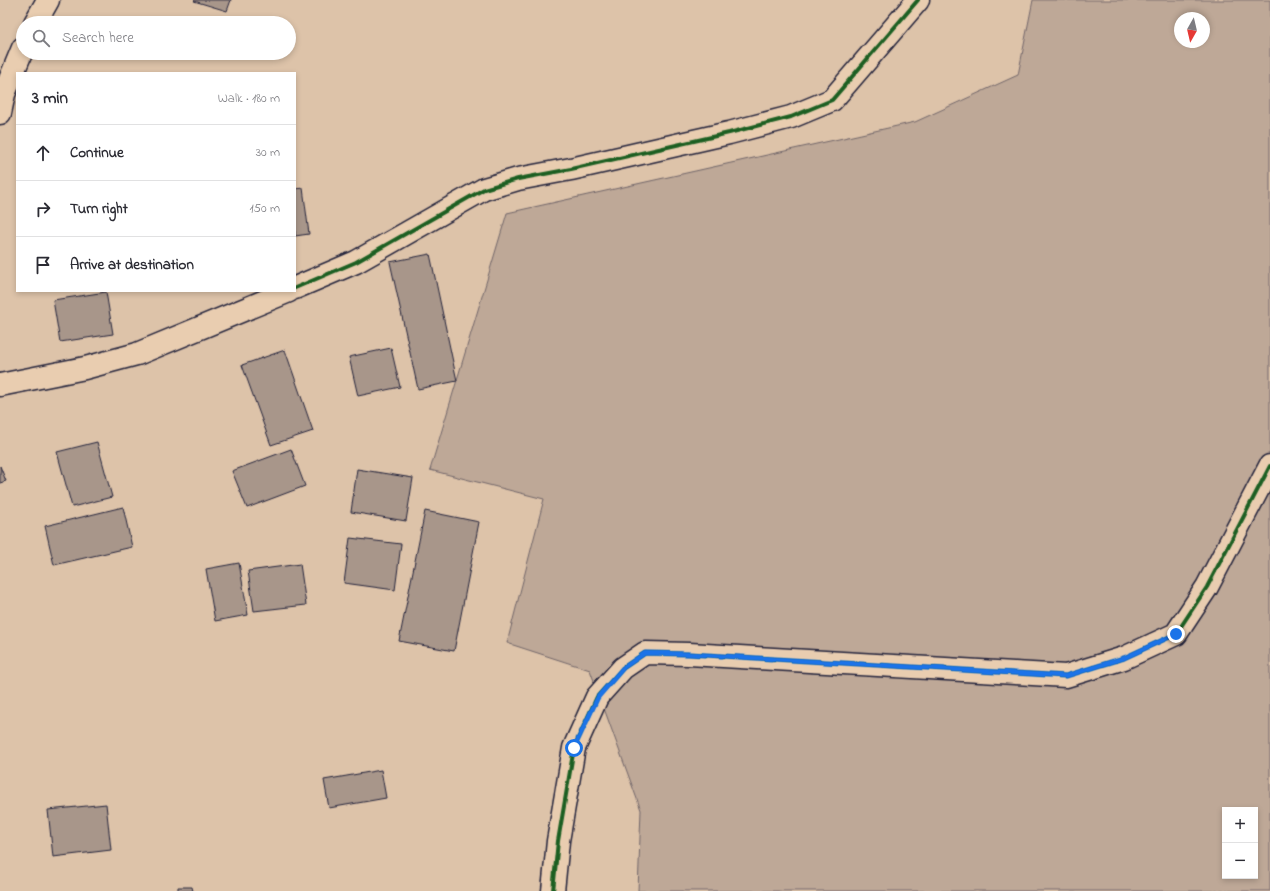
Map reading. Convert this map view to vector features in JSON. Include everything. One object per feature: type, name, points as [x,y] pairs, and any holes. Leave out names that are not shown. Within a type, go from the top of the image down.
[{"type":"street","points":[[39,16],[48,0]]},
{"type":"street","points":[[296,288],[356,262],[484,189],[518,179],[571,169],[729,133],[791,117],[832,100],[918,0]]},
{"type":"street","points":[[0,113],[4,94],[18,60]]},
{"type":"street","points":[[0,385],[85,368],[137,354],[287,292]]},
{"type":"street","points":[[553,891],[558,841],[574,748],[598,697],[623,668],[645,653],[697,654],[1066,676],[1124,658],[1176,634],[1207,587],[1270,466]]},
{"type":"shaded area","points":[[1033,0],[1270,0],[1270,891],[638,891],[641,810],[590,670],[507,643],[544,499],[430,470],[507,213],[915,122],[1018,75]]},
{"type":"building","points":[[231,0],[227,11],[194,1]]},
{"type":"building","points":[[303,188],[309,234],[296,236],[296,189]]},
{"type":"building","points":[[430,254],[457,381],[418,389],[390,262]]},
{"type":"building","points":[[106,292],[113,334],[60,342],[53,300]]},
{"type":"building","points":[[391,348],[400,387],[358,396],[349,357]]},
{"type":"building","points":[[285,350],[313,431],[271,445],[242,365]]},
{"type":"building","points":[[97,442],[112,497],[72,507],[57,452]]},
{"type":"building","points":[[291,449],[305,486],[247,508],[232,471]]},
{"type":"building","points":[[0,466],[6,481],[0,483]]},
{"type":"building","points":[[357,469],[413,478],[406,521],[351,512]]},
{"type":"building","points":[[123,507],[132,547],[54,565],[45,526]]},
{"type":"building","points":[[425,511],[479,522],[454,651],[399,641]]},
{"type":"building","points":[[350,538],[401,544],[395,590],[344,583]]},
{"type":"building","points":[[239,563],[248,615],[215,621],[206,569]]},
{"type":"building","points":[[300,564],[306,605],[254,611],[248,571]]},
{"type":"building","points":[[381,770],[386,798],[329,808],[324,780]]},
{"type":"building","points":[[106,804],[111,850],[53,857],[48,810]]},
{"type":"building","points":[[178,887],[192,887],[193,891],[178,891]]},
{"type":"cycle path","points":[[296,288],[356,262],[484,189],[518,179],[571,169],[729,133],[791,117],[832,100],[918,0]]},
{"type":"cycle path","points":[[553,891],[558,841],[574,748],[597,697],[623,668],[645,653],[689,654],[1066,676],[1124,658],[1176,634],[1207,587],[1270,466]]},
{"type":"route","points":[[574,748],[598,697],[623,668],[645,653],[689,654],[1066,676],[1124,658],[1176,634]]}]
